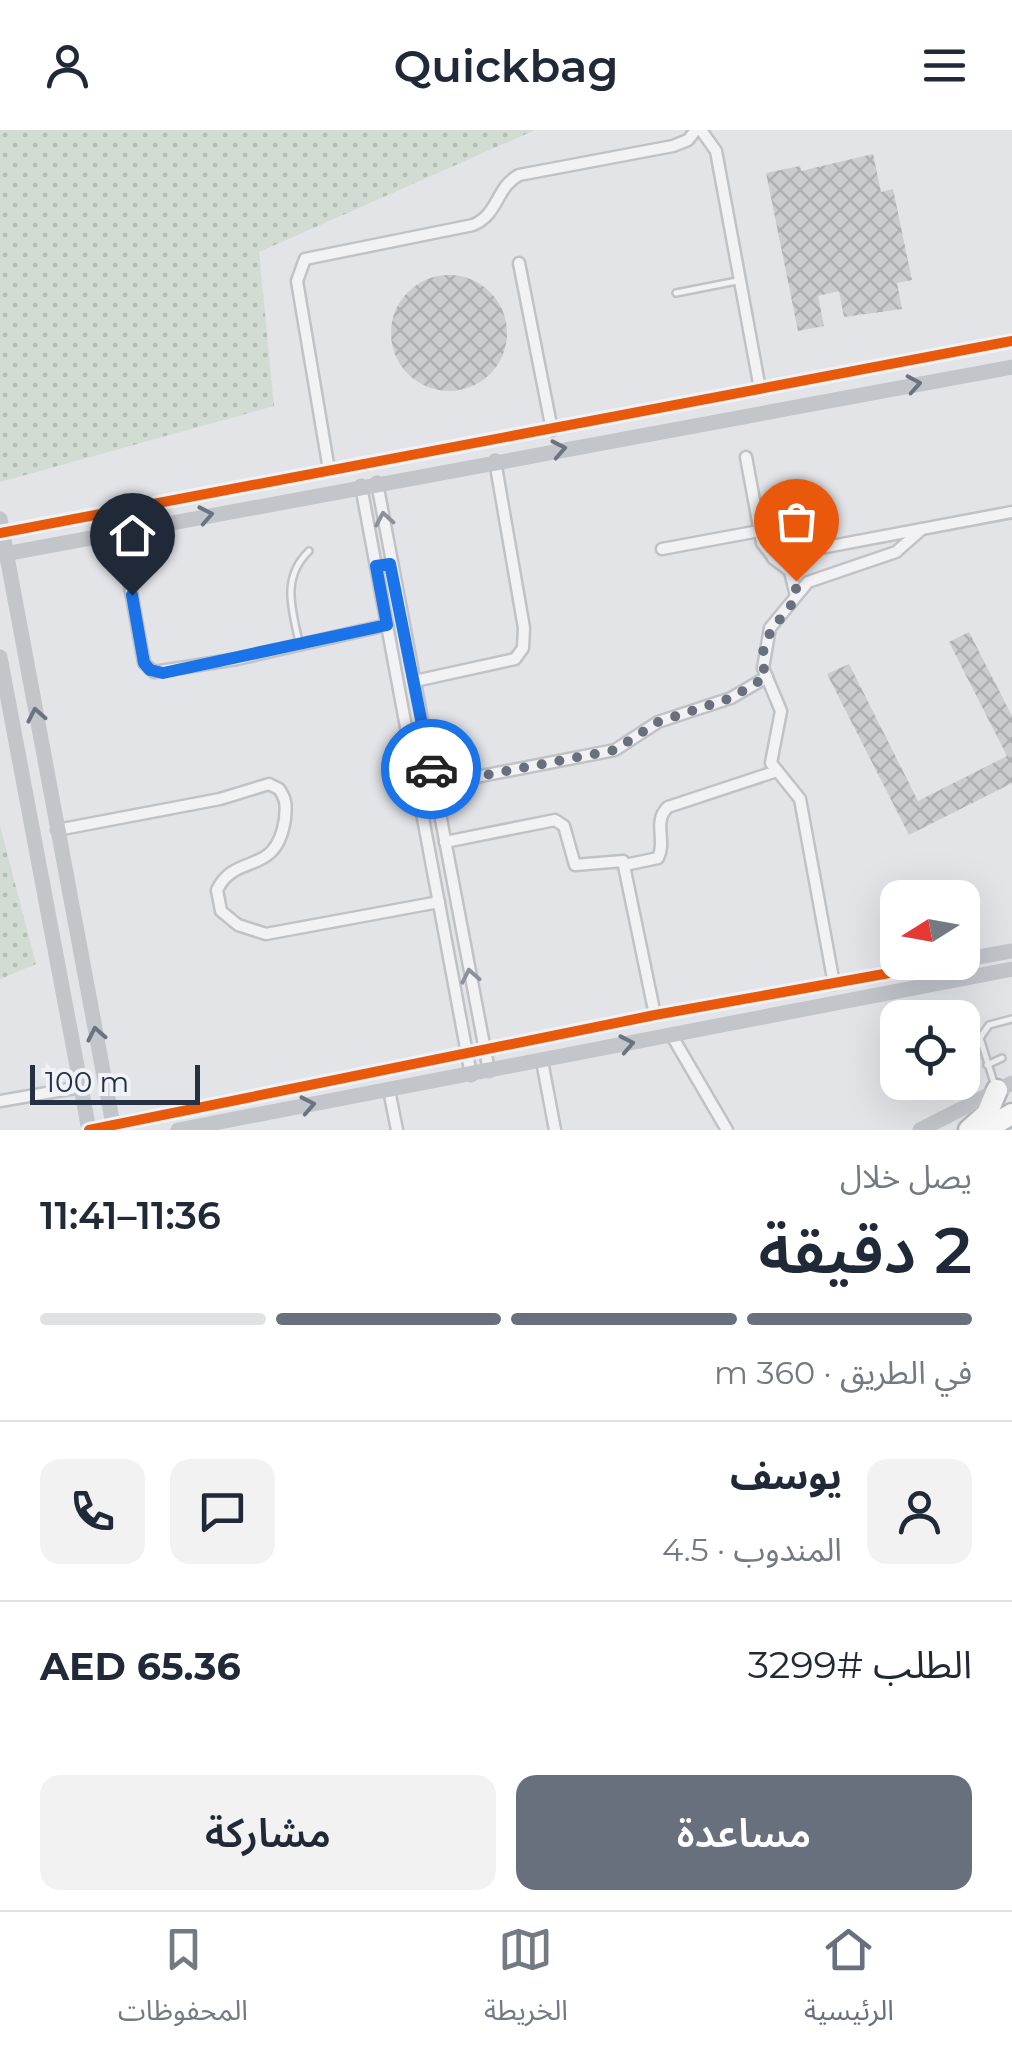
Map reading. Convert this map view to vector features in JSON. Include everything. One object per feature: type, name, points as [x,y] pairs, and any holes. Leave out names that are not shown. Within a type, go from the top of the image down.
[{"type":"highway","points":[[969,1130],[987,1114],[1004,1086]]},
{"type":"highway","points":[[984,1130],[1012,1114]]},
{"type":"street","points":[[329,470],[296,281],[305,259],[473,224],[487,218],[501,190],[520,175],[673,146],[688,140],[698,130],[716,151],[760,388]]},
{"type":"street","points":[[519,263],[552,430]]},
{"type":"street","points":[[113,1128],[1,528],[101,514],[1012,340]]},
{"type":"street","points":[[3,554],[1012,367]]},
{"type":"street","points":[[860,394],[860,380],[867,368]]},
{"type":"street","points":[[740,416],[745,404],[741,392]]},
{"type":"street","points":[[746,458],[760,531],[772,557],[796,581],[796,598]]},
{"type":"street","points":[[415,681],[510,662],[522,648],[524,628],[495,462]]},
{"type":"street","points":[[369,485],[376,566],[471,1075]]},
{"type":"street","points":[[369,485],[392,566],[489,1071]]},
{"type":"street","points":[[772,557],[1012,512]]},
{"type":"street","points":[[101,514],[114,533],[144,663],[150,670],[163,673],[237,659],[387,625]]},
{"type":"street","points":[[834,984],[800,799],[770,757],[781,705],[766,677],[762,658],[768,634],[815,577],[896,552],[922,529]]},
{"type":"street","points":[[662,549],[760,531]]},
{"type":"street","points":[[376,566],[392,566]]},
{"type":"street","points":[[0,657],[8,740],[89,1130],[655,1015],[880,975]]},
{"type":"street","points":[[434,785],[615,750],[658,722],[731,698],[766,677]]},
{"type":"street","points":[[625,865],[658,858],[662,849],[659,822],[668,807],[777,771]]},
{"type":"street","points":[[57,830],[220,799],[269,784],[279,789],[287,807],[280,841],[265,861],[228,874],[217,890],[220,911],[238,925],[266,934],[439,902]]},
{"type":"street","points":[[445,842],[555,820],[564,826],[575,865],[616,858],[625,865],[655,1015]]},
{"type":"street","points":[[446,942],[453,946],[464,944]]},
{"type":"street","points":[[980,957],[1012,951]]},
{"type":"street","points":[[178,1130],[1012,969]]},
{"type":"street","points":[[672,1036],[727,1130]]},
{"type":"street","points":[[542,1061],[555,1130]]},
{"type":"street","points":[[920,1130],[1004,1086]]},
{"type":"street","points":[[0,1101],[81,1087]]},
{"type":"street","points":[[389,1090],[397,1130]]},
{"type":"lane","points":[[676,293],[740,280]]},
{"type":"lane","points":[[300,642],[290,588],[294,572],[309,550]]},
{"type":"lane","points":[[1004,1086],[987,1065],[979,1044],[984,1030],[1004,1018],[1012,1019]]},
{"type":"lane","points":[[987,1065],[1002,1058]]},
{"type":"shaded area","points":[[0,130],[535,130],[259,252],[274,406],[0,482]]},
{"type":"shaded area","points":[[0,826],[36,964],[0,979]]},
{"type":"building","points":[[873,154],[881,192],[893,189],[912,280],[897,283],[902,309],[844,317],[839,291],[818,296],[824,326],[798,331],[766,173],[800,166],[801,171]]},
{"type":"building","points":[[449,275],[471,279],[490,292],[503,311],[507,333],[503,355],[490,374],[471,387],[449,391],[427,387],[408,374],[395,355],[391,333],[395,311],[408,292],[427,279]]},
{"type":"building","points":[[969,632],[1012,716],[1012,783],[909,835],[827,674],[849,664],[918,801],[1007,756],[949,642]]},
{"type":"cycle path","points":[[0,533],[1012,341]]},
{"type":"cycle path","points":[[89,1130],[655,1015],[880,975]]},
{"type":"way so far","points":[[431,769],[434,785],[615,750],[629,745],[658,722],[748,690],[766,677],[764,646],[770,628],[796,598],[796,581]]},
{"type":"route","points":[[132,595],[144,663],[150,670],[163,673],[387,625],[376,566],[390,564],[431,769]]}]
